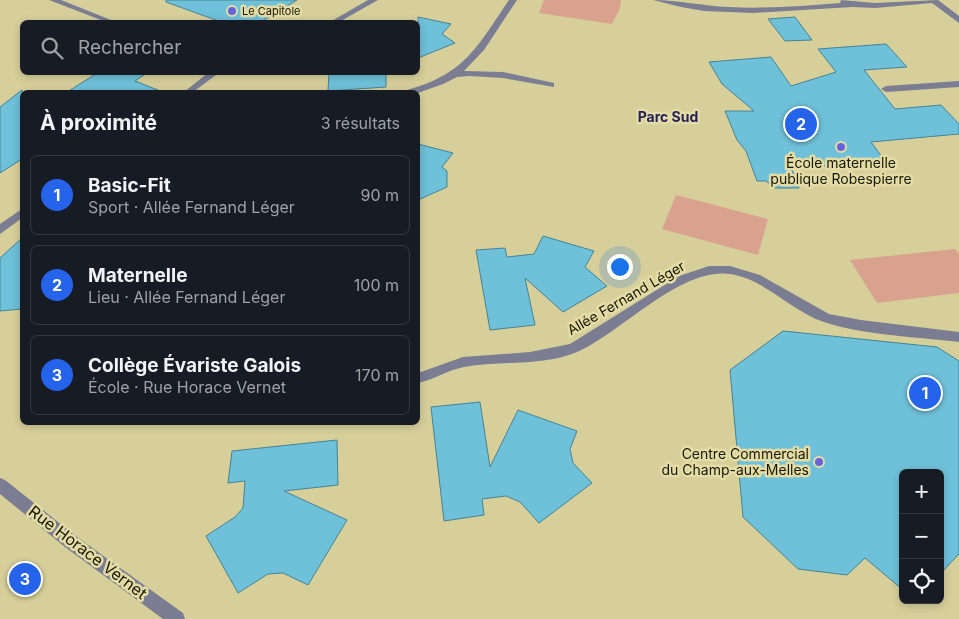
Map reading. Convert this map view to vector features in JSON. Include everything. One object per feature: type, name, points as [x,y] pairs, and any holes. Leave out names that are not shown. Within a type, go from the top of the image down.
[{"type":"street","points":[[53,0],[107,20]]},
{"type":"street","points":[[338,20],[374,0]]},
{"type":"street","points":[[455,74],[485,42],[513,0]]},
{"type":"street","points":[[657,0],[678,4],[765,11],[933,0],[959,20]]},
{"type":"street","points":[[836,0],[849,5]]},
{"type":"street","points":[[415,90],[455,74],[486,72],[503,73],[551,85]]},
{"type":"street","points":[[191,90],[212,75]]},
{"type":"street","points":[[886,89],[959,84]]},
{"type":"street","points":[[0,230],[20,215]]},
{"type":"street","name":"Allée Fernand Léger","points":[[420,377],[463,362],[530,357],[573,348],[683,279],[709,270],[730,270],[756,278],[826,318],[861,325],[959,337]]},
{"type":"street","name":"Rue Horace Vernet","points":[[0,485],[72,542],[177,619]]},
{"type":"shaded area","points":[[544,0],[621,0],[620,8],[612,24],[539,13]]},
{"type":"shaded area","points":[[676,195],[768,219],[758,255],[662,229]]},
{"type":"shaded area","points":[[955,249],[959,254],[959,293],[877,303],[850,260]]},
{"type":"building","name":"Le Capitole","points":[[166,0],[297,0],[264,20],[216,20],[166,2]]},
{"type":"building","points":[[418,17],[451,24],[442,34],[455,43],[420,57],[420,20],[418,20]]},
{"type":"building","points":[[795,17],[812,40],[785,41],[768,19]]},
{"type":"building","points":[[886,44],[907,67],[864,70],[895,109],[941,105],[959,124],[959,134],[871,142],[885,161],[792,169],[799,188],[774,188],[766,181],[757,181],[746,151],[737,140],[725,111],[754,111],[722,84],[709,62],[771,57],[791,86],[836,72],[818,49]]},
{"type":"building","points":[[94,75],[144,75],[135,81],[158,90],[70,90]]},
{"type":"building","points":[[329,75],[386,75],[386,87],[328,90]]},
{"type":"building","points":[[20,92],[20,160],[0,173],[0,107]]},
{"type":"building","points":[[420,145],[453,153],[442,167],[447,171],[447,187],[420,199]]},
{"type":"building","points":[[543,236],[594,251],[585,267],[607,286],[563,312],[525,278],[535,325],[490,330],[476,250],[505,248],[507,257],[534,254]]},
{"type":"building","points":[[20,240],[20,309],[0,311],[0,258]]},
{"type":"building","name":"Centre Commercial du Champ-aux-Melles","points":[[783,331],[937,347],[959,361],[959,554],[944,570],[944,469],[899,469],[899,587],[865,558],[847,575],[798,569],[743,517],[730,370]]},
{"type":"building","points":[[480,402],[490,467],[518,410],[577,431],[570,449],[573,463],[592,483],[539,523],[520,502],[506,496],[482,499],[484,515],[444,521],[431,407]]},
{"type":"building","points":[[337,440],[338,485],[284,491],[347,520],[308,585],[283,573],[268,574],[238,593],[206,536],[235,517],[243,508],[245,481],[228,483],[232,451]]},
{"type":"place","name":"Le Capitole","points":[[232,11]]},
{"type":"place","name":"Maternelle","points":[[801,124]]},
{"type":"place","name":"École maternelle publique Robespierre","points":[[841,147]]},
{"type":"place","name":"Basic-Fit","points":[[925,393]]},
{"type":"place","name":"Centre Commercial du Champ-aux-Melles","points":[[819,462]]},
{"type":"place","name":"Collège Évariste Galois","points":[[25,579]]},
{"type":"district","name":"Parc Sud","points":[[668,117]]}]
